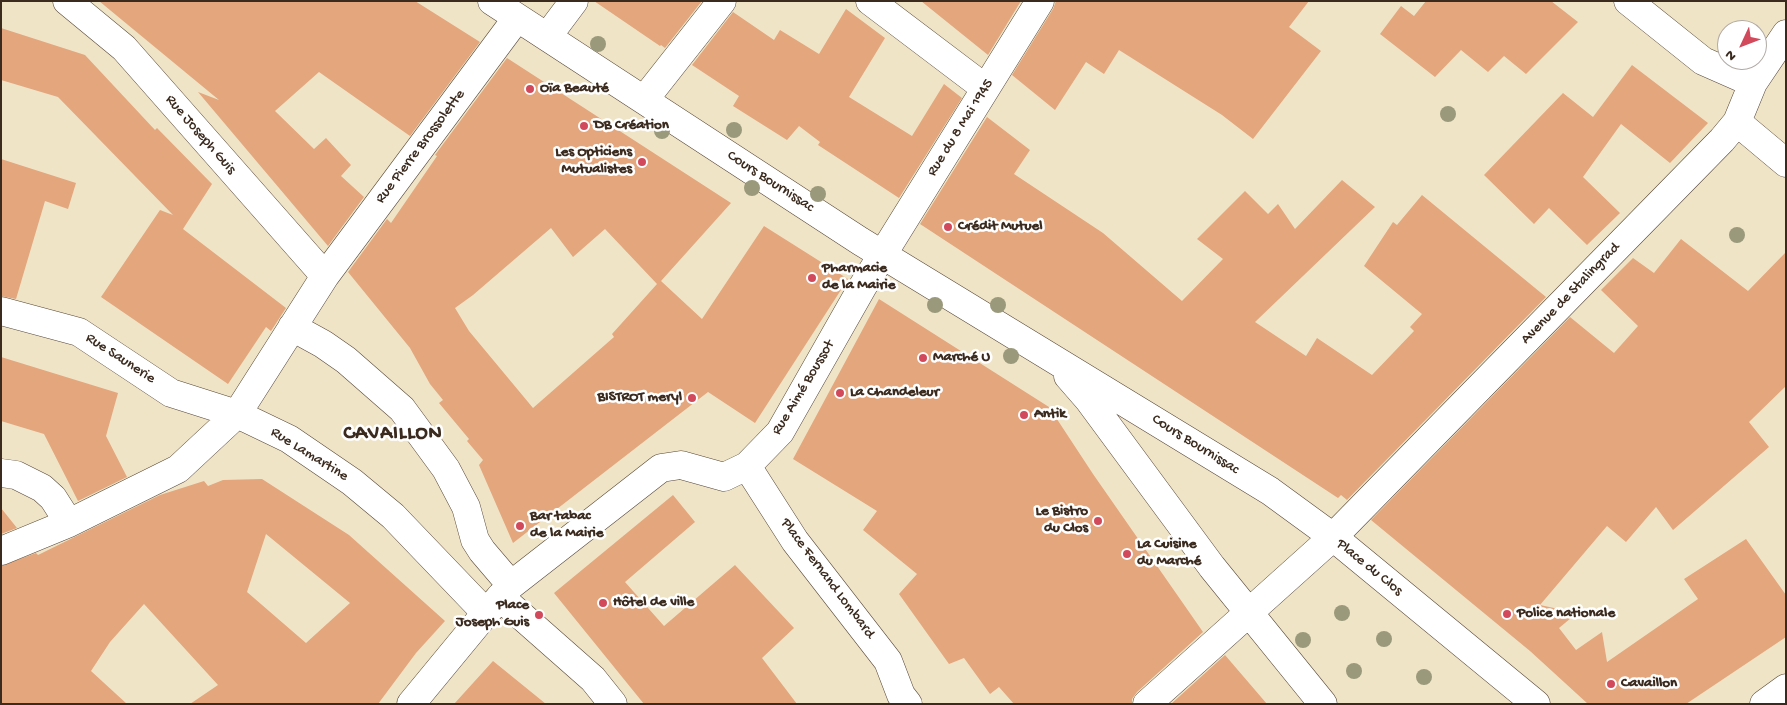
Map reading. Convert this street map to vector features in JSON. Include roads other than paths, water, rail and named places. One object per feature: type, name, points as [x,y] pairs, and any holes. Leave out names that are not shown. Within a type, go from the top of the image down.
[{"type":"street","name":"Rue Joseph Guis","points":[[67,1],[124,48],[326,276]]},
{"type":"street","name":"Cours Bournissac","points":[[492,1],[882,255],[1270,491],[1334,537]]},
{"type":"street","points":[[547,37],[574,1]]},
{"type":"street","points":[[644,100],[722,1]]},
{"type":"street","points":[[870,1],[985,88]]},
{"type":"street","name":"Rue du 8 Mai 1945","points":[[882,255],[1040,1]]},
{"type":"street","points":[[1628,1],[1703,61],[1753,83]]},
{"type":"street","name":"Rue Pierre Brossolette","points":[[237,414],[326,276],[517,18]]},
{"type":"street","name":"Avenue de Stalingrad","points":[[1334,537],[1737,122],[1753,83],[1786,34]]},
{"type":"street","points":[[1737,122],[1786,163]]},
{"type":"street","name":"Rue Aimé Boussot","points":[[411,704],[499,599],[661,468],[681,465],[724,477],[747,466],[780,432],[882,255]]},
{"type":"street","name":"Rue Saunerie","points":[[1,311],[79,332],[171,392],[237,414]]},
{"type":"street","points":[[292,327],[323,344],[346,360],[402,409],[446,469],[466,507],[474,540],[482,551],[499,599],[593,679],[613,704]]},
{"type":"street","name":"Cours Bournissac","points":[[1052,357],[1088,399],[1249,614]]},
{"type":"street","points":[[1,551],[70,523],[178,469],[237,414]]},
{"type":"street","name":"Rue Lamartine","points":[[237,414],[289,439],[352,482],[393,516],[435,558],[499,599]]},
{"type":"street","name":"Place Fernand Lombard","points":[[747,466],[796,541],[888,661],[905,699]]},
{"type":"street","points":[[1,473],[16,476],[42,488],[53,498],[70,523]]},
{"type":"street","name":"Place du Clos","points":[[1148,704],[1334,537],[1536,704]]},
{"type":"street","points":[[435,558],[442,561],[453,560],[474,540]]},
{"type":"street","points":[[1249,614],[1323,704]]},
{"type":"street","points":[[1764,704],[1786,688]]},
{"type":"place","name":"Oïa Beauté","points":[[530,89]]},
{"type":"place","name":"DB Création","points":[[584,126]]},
{"type":"place","name":"Les Opticiens Mutualistes","points":[[642,162]]},
{"type":"place","name":"Crédit Mutuel","points":[[948,227]]},
{"type":"place","name":"Pharmacie de la Mairie","points":[[812,278]]},
{"type":"place","name":"Marché U","points":[[923,358]]},
{"type":"place","name":"La Chandeleur","points":[[840,393]]},
{"type":"place","name":"BISTROT meryl","points":[[692,398]]},
{"type":"place","name":"Antik","points":[[1024,415]]},
{"type":"place","name":"Le Bistro du Clos","points":[[1098,521]]},
{"type":"place","name":"Bar tabac de la Mairie","points":[[520,526]]},
{"type":"place","name":"La Cuisine du Marché","points":[[1127,554]]},
{"type":"place","name":"Hôtel de ville","points":[[603,603]]},
{"type":"place","name":"Police nationale","points":[[1507,614]]},
{"type":"place","name":"Place Joseph Guis","points":[[539,615]]},
{"type":"place","name":"Cavaillon","points":[[1611,684]]},
{"type":"district","name":"CAVAILLON","points":[[393,435]]}]
